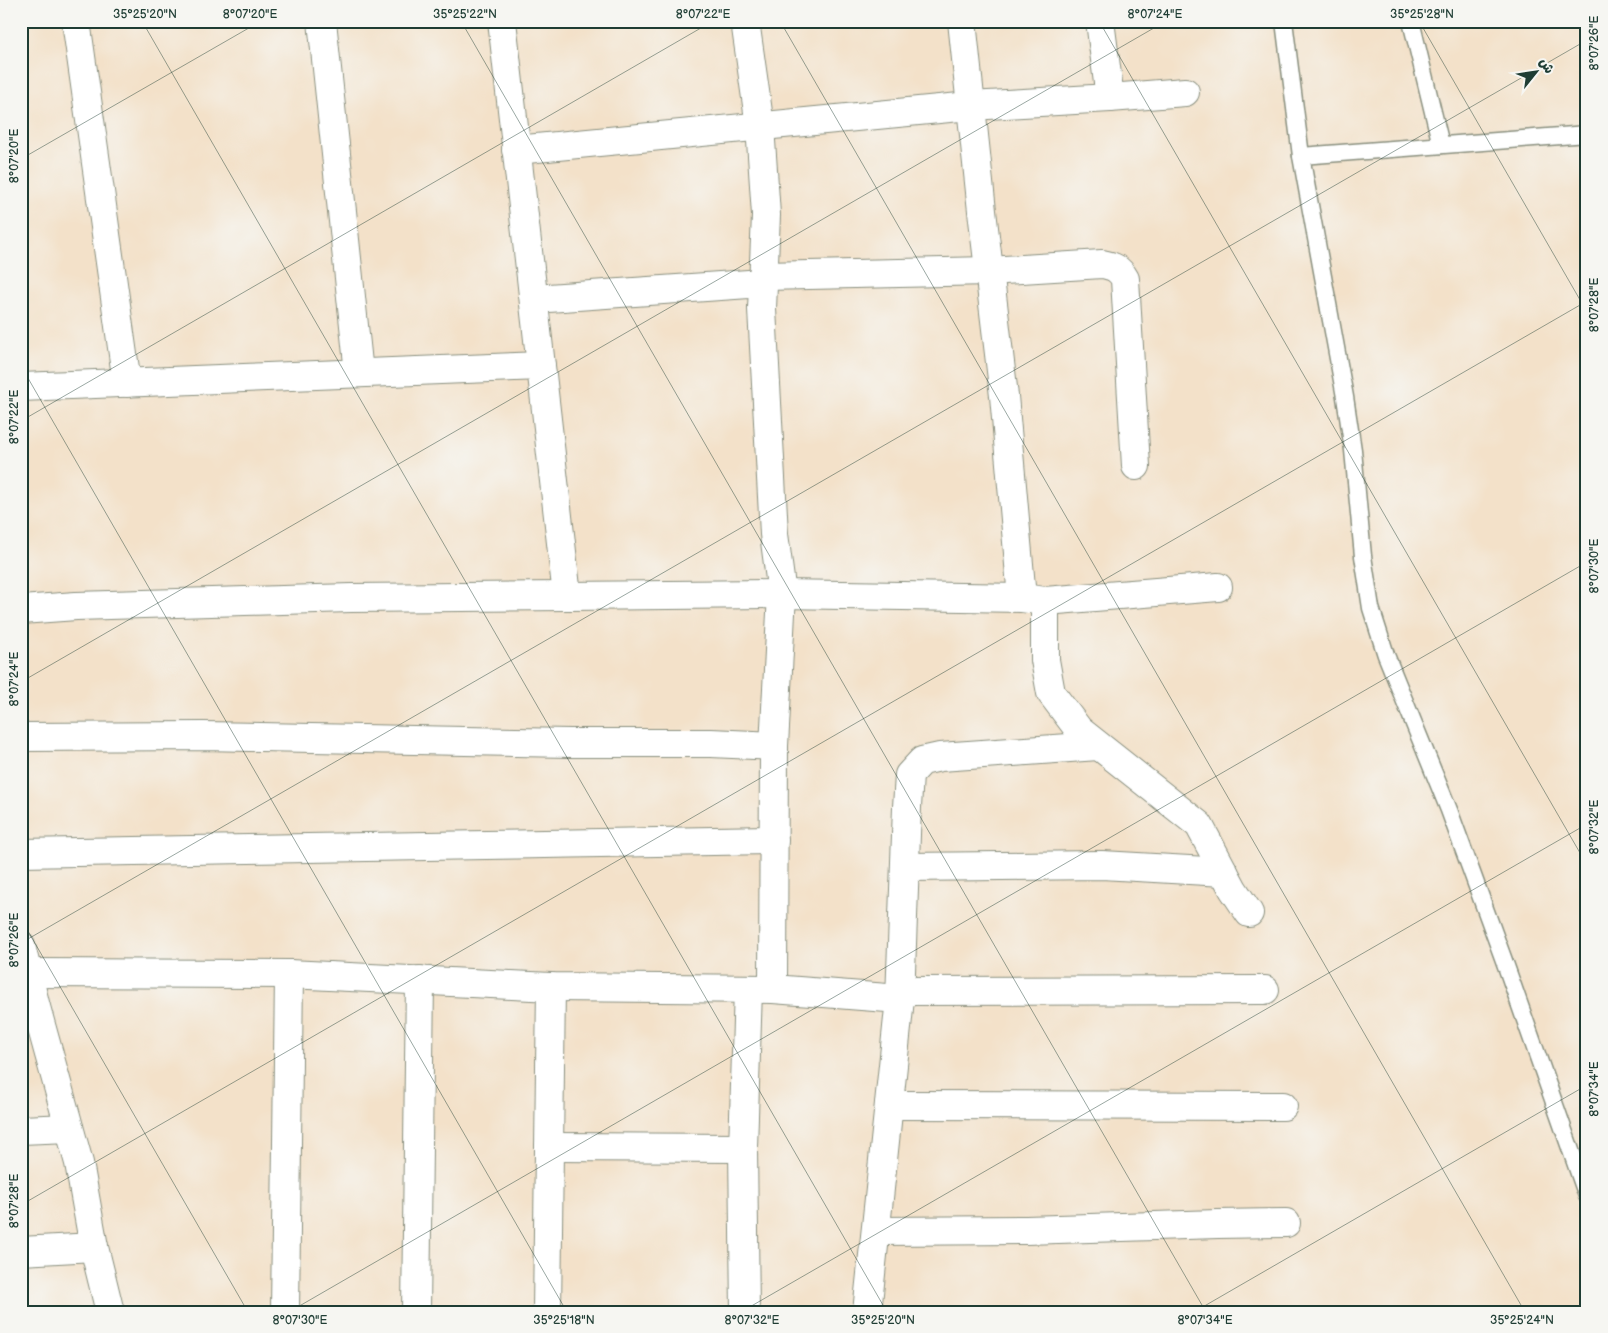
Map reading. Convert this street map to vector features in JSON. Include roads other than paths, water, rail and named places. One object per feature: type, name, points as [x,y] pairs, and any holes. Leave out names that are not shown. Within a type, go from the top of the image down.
[{"type":"street","points":[[76,21],[127,383]]},
{"type":"street","points":[[322,21],[359,374]]},
{"type":"street","points":[[502,21],[568,596]]},
{"type":"street","points":[[745,21],[760,126],[766,215],[762,309],[774,534],[782,594],[774,746],[774,840],[761,989],[743,1148],[745,1312]]},
{"type":"street","points":[[962,21],[970,106],[1004,396],[1033,600],[1051,693],[1079,730],[1199,825],[1233,889],[1249,913]]},
{"type":"street","points":[[1100,21],[1110,98]]},
{"type":"street","points":[[516,150],[970,106],[1185,92]]},
{"type":"street","points":[[534,299],[764,280],[989,271],[1102,264],[1113,266],[1121,271],[1125,279],[1136,466]]},
{"type":"street","points":[[21,387],[541,366]]},
{"type":"street","points":[[21,610],[76,606],[322,599],[568,596],[782,594],[1033,600],[1218,587]]},
{"type":"street","points":[[21,737],[203,736],[570,743],[711,742],[774,746]]},
{"type":"street","points":[[867,1312],[900,995],[909,775],[922,760],[940,757],[1098,746]]},
{"type":"street","points":[[21,853],[774,840]]},
{"type":"street","points":[[905,867],[1102,865],[1224,872]]},
{"type":"street","points":[[21,946],[28,973],[28,1007],[79,1163],[94,1247],[110,1312]]},
{"type":"street","points":[[28,973],[289,974],[551,987],[761,989],[900,995],[1265,990]]},
{"type":"street","points":[[285,1312],[289,974]]},
{"type":"street","points":[[416,1312],[420,980]]},
{"type":"street","points":[[547,1312],[551,987]]},
{"type":"street","points":[[889,1106],[1283,1106]]},
{"type":"street","points":[[21,1130],[69,1128]]},
{"type":"street","points":[[549,1147],[743,1148]]},
{"type":"street","points":[[876,1232],[1286,1223]]},
{"type":"street","points":[[21,1251],[94,1247]]},
{"type":"lane","points":[[1284,21],[1301,156],[1353,450],[1363,556],[1371,608],[1386,655],[1449,810],[1587,1196]]},
{"type":"lane","points":[[1411,21],[1441,145]]},
{"type":"lane","points":[[1301,156],[1587,134]]}]
